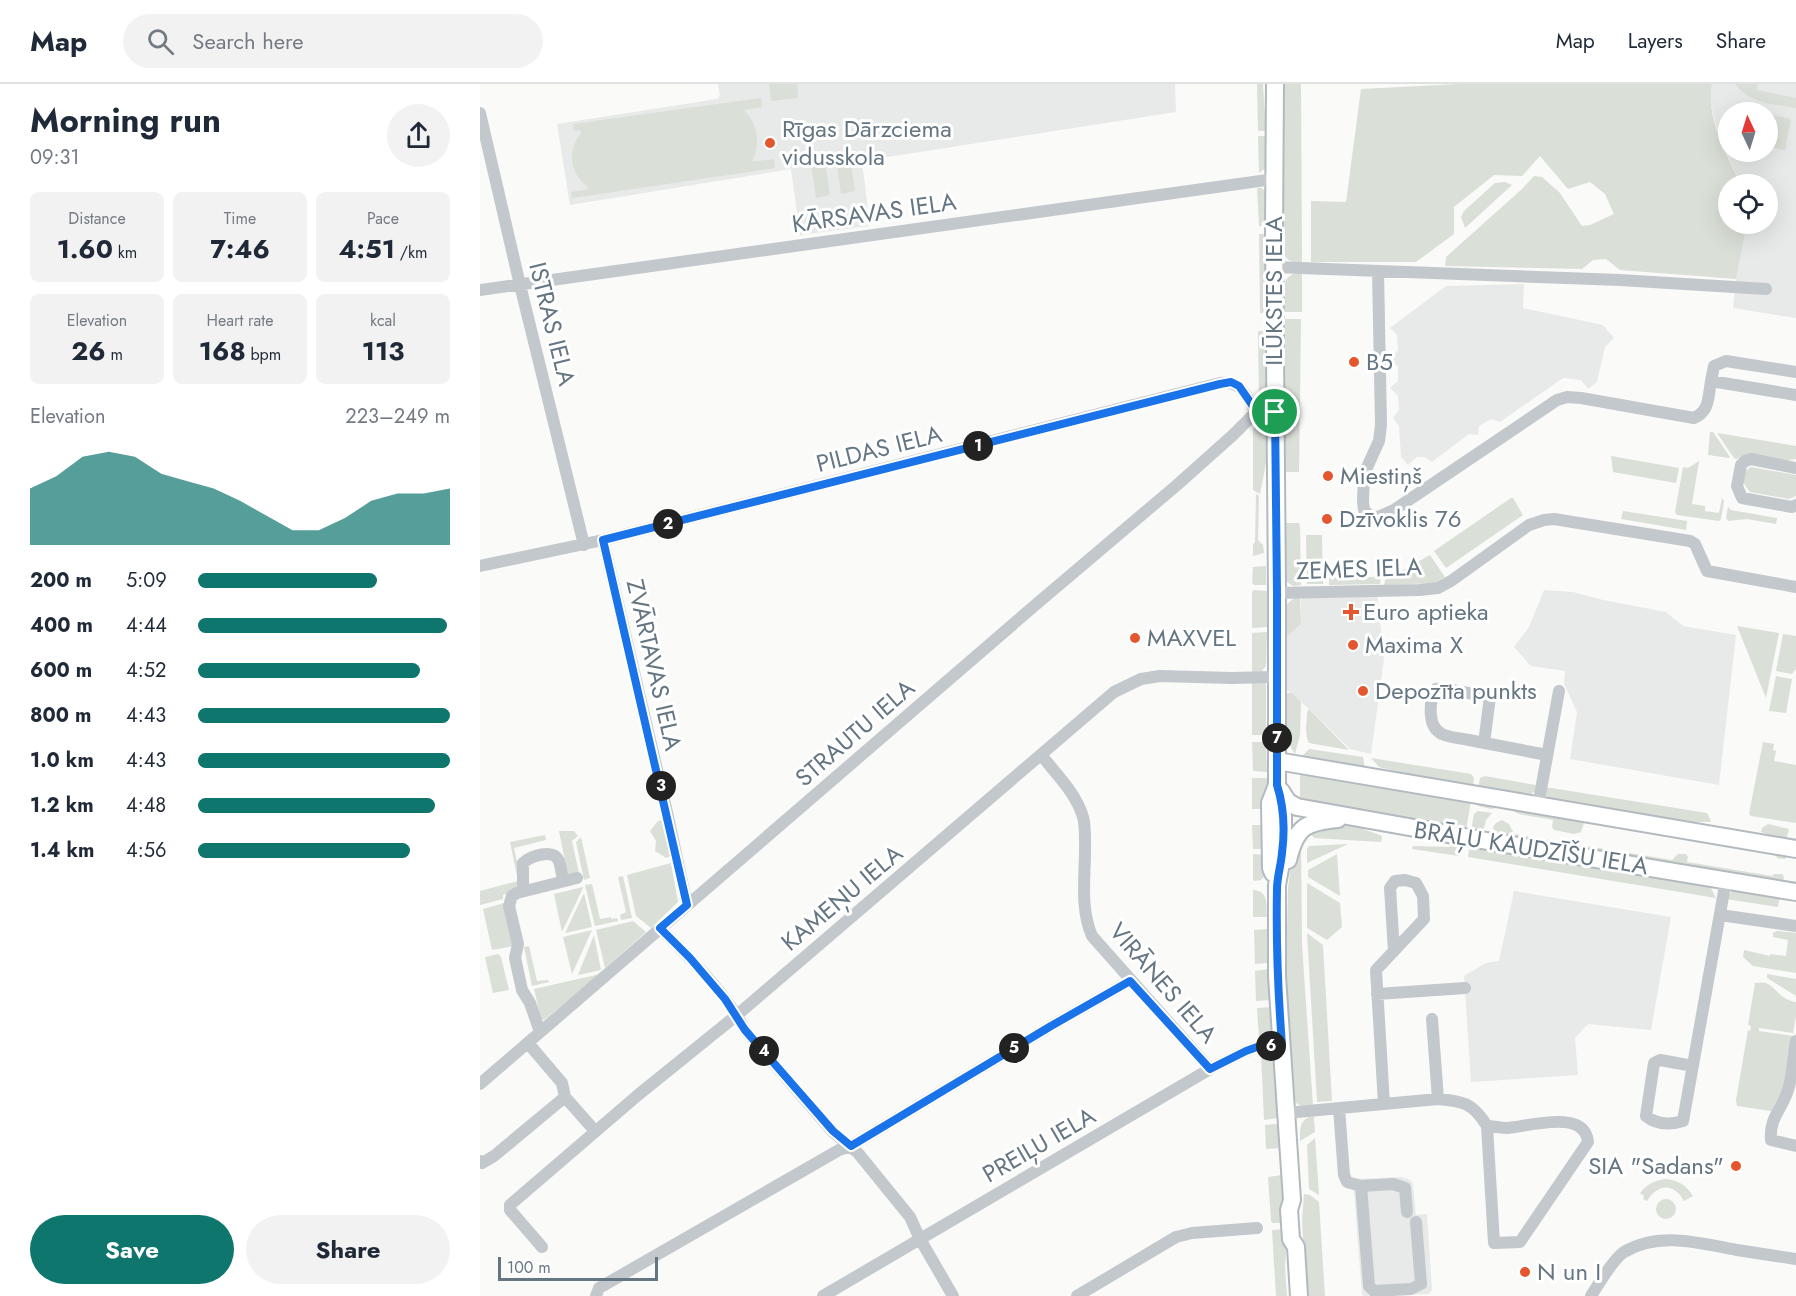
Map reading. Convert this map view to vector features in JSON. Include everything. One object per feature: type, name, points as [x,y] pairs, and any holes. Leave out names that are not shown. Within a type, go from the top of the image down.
[{"type":"street","name":"ILŪKSTES IELA","points":[[1275,84],[1277,785],[1283,805],[1282,852],[1277,885],[1277,976],[1292,1200],[1297,1210],[1299,1239],[1296,1247],[1299,1296]]},
{"type":"street","name":"ISTRAS IELA","points":[[480,113],[584,544]]},
{"type":"street","name":"KĀRSAVAS IELA","points":[[480,290],[1274,179]]},
{"type":"street","points":[[1274,267],[1620,280],[1766,290]]},
{"type":"street","points":[[1378,272],[1380,425],[1379,441],[1364,474],[1363,502],[1369,515],[1378,517],[1394,510],[1557,400],[1567,397],[1581,398],[1694,418],[1706,409],[1714,366],[1726,361],[1796,372]]},
{"type":"street","points":[[1711,381],[1796,395]]},
{"type":"street","name":"PILDAS IELA","points":[[480,566],[603,540],[1220,384],[1231,382],[1239,386],[1257,412]]},
{"type":"street","points":[[1257,412],[1275,412]]},
{"type":"street","name":"STRAUTU IELA","points":[[480,1084],[1178,485],[1257,412]]},
{"type":"street","points":[[1796,468],[1751,459],[1741,465],[1737,486],[1742,498],[1792,507],[1796,505]]},
{"type":"street","name":"ZEMES IELA","points":[[1277,593],[1438,588],[1452,581],[1529,525],[1554,519],[1690,542],[1695,544],[1707,571],[1796,587]]},
{"type":"street","name":"ZVĀRTAVAS IELA","points":[[603,540],[687,905]]},
{"type":"street","name":"KAMEŅU IELA","points":[[542,1247],[510,1210],[510,1205],[1042,756],[1114,692],[1141,679],[1160,676],[1276,677]]},
{"type":"street","points":[[1484,743],[1490,697],[1436,689],[1430,714],[1432,724],[1442,735],[1484,743],[1547,755]]},
{"type":"street","points":[[1538,806],[1559,692]]},
{"type":"street","name":"VIRĀNES IELA","points":[[1042,756],[1075,798],[1084,818],[1086,922],[1096,941],[1210,1069]]},
{"type":"street","name":"BRĀĻU KAUDZĪŠU IELA","points":[[1277,761],[1796,849]]},
{"type":"street","name":"BRĀĻU KAUDZĪŠU IELA","points":[[1277,785],[1288,802],[1297,807],[1796,892]]},
{"type":"street","points":[[1277,885],[1286,866],[1292,842],[1299,832],[1319,821],[1354,818]]},
{"type":"street","points":[[523,891],[523,863],[529,858],[546,854],[553,855],[559,860],[563,882]]},
{"type":"street","points":[[540,1032],[527,995],[522,990],[514,958],[518,944],[509,906],[510,901],[517,892],[577,878]]},
{"type":"street","points":[[1384,1104],[1376,970],[1394,951],[1424,919],[1423,896],[1416,883],[1406,880],[1395,881],[1390,888],[1394,951]]},
{"type":"street","points":[[1694,1066],[1660,1060],[1654,1063],[1646,1116],[1651,1120],[1670,1125],[1683,1121],[1694,1066],[1726,880]]},
{"type":"street","points":[[1720,915],[1796,926]]},
{"type":"street","points":[[660,928],[690,958],[737,1015],[745,1030],[826,1123],[858,1153],[910,1217],[953,1296]]},
{"type":"street","points":[[596,1296],[596,1292],[609,1282],[839,1150],[851,1146],[1130,981]]},
{"type":"street","points":[[1377,994],[1465,988]]},
{"type":"street","points":[[1432,1019],[1438,1098]]},
{"type":"street","points":[[1796,1041],[1788,1090],[1774,1115],[1770,1132],[1771,1140],[1796,1146]]},
{"type":"street","points":[[528,1043],[562,1083],[566,1097],[595,1131]]},
{"type":"street","name":"PREIĻU IELA","points":[[823,1296],[1210,1069],[1257,1047],[1282,1045]]},
{"type":"street","points":[[480,1161],[482,1163],[494,1156],[566,1097]]},
{"type":"street","points":[[1286,1113],[1438,1098],[1453,1099],[1471,1106],[1479,1112],[1487,1126],[1494,1244],[1520,1242],[1588,1142],[1588,1135],[1571,1123],[1561,1121],[1505,1128],[1487,1126]]},
{"type":"street","points":[[1339,1108],[1344,1175],[1347,1182],[1361,1186],[1393,1184],[1405,1188],[1407,1212]]},
{"type":"street","points":[[1361,1186],[1369,1286],[1374,1291],[1412,1289],[1421,1284],[1416,1222]]},
{"type":"street","points":[[1077,1296],[1176,1237],[1192,1233],[1257,1228]]},
{"type":"street","points":[[1591,1296],[1600,1280],[1622,1253],[1647,1242],[1668,1239],[1691,1241],[1796,1259]]},
{"type":"shaded area","name":"Rīgas Dārzciema vidusskola","points":[[718,84],[1175,84],[1176,112],[862,161],[870,226],[800,235],[791,169],[570,205],[557,124],[717,99],[720,96]]},
{"type":"shaded area","points":[[769,84],[797,84],[798,98],[771,101]]},
{"type":"shaded area","points":[[1257,84],[1263,84],[1266,131],[1258,131]]},
{"type":"shaded area","points":[[1283,84],[1301,84],[1302,263],[1289,260],[1282,249]]},
{"type":"shaded area","points":[[1459,84],[1712,84],[1712,109],[1718,134],[1718,162],[1730,162],[1736,174],[1718,174],[1718,234],[1745,234],[1736,279],[1620,270],[1606,259],[1593,260],[1582,269],[1445,266],[1446,257],[1534,176],[1542,177],[1560,193],[1582,226],[1590,225],[1614,214],[1605,194],[1590,182],[1568,189],[1540,156],[1522,176],[1494,175],[1454,207],[1454,234],[1416,262],[1311,262],[1311,201],[1346,202],[1361,89]]},
{"type":"shaded area","points":[[1712,84],[1796,84],[1796,318],[1733,308],[1745,234],[1778,234],[1778,174],[1735,174],[1731,162],[1778,162],[1778,102],[1718,102],[1718,130],[1709,97]]},
{"type":"shaded area","points":[[1735,84],[1758,84],[1757,90],[1796,98],[1796,108],[1778,105],[1778,102],[1765,102],[1741,91]]},
{"type":"shaded area","points":[[761,98],[762,107],[744,110],[757,134],[757,148],[752,162],[774,159],[775,168],[572,198],[571,192],[589,189],[580,180],[572,161],[573,150],[581,133],[580,130],[574,131],[573,124]]},
{"type":"shaded area","points":[[1778,116],[1791,119],[1785,150],[1778,148]]},
{"type":"shaded area","points":[[1258,136],[1265,136],[1266,168],[1259,173]]},
{"type":"shaded area","points":[[850,157],[855,191],[841,194],[836,159]]},
{"type":"shaded area","points":[[825,161],[830,195],[816,198],[811,163]]},
{"type":"shaded area","points":[[1505,182],[1512,185],[1465,228],[1461,217],[1464,211],[1495,183]]},
{"type":"shaded area","points":[[1257,188],[1265,191],[1266,226],[1259,226]]},
{"type":"shaded area","points":[[1259,234],[1266,234],[1267,313],[1260,313]]},
{"type":"shaded area","points":[[1293,274],[1302,274],[1302,312],[1283,312],[1284,285]]},
{"type":"shaded area","points":[[1524,284],[1523,308],[1603,325],[1614,338],[1605,347],[1597,382],[1588,389],[1581,380],[1563,378],[1500,422],[1491,419],[1479,426],[1478,435],[1469,434],[1432,462],[1424,457],[1417,457],[1408,465],[1401,457],[1399,426],[1393,418],[1399,410],[1398,396],[1390,388],[1398,381],[1398,367],[1390,359],[1398,350],[1397,335],[1390,328],[1446,286]]},
{"type":"shaded area","points":[[1283,319],[1301,319],[1299,472],[1285,472],[1282,440]]},
{"type":"shaded area","points":[[1258,331],[1266,331],[1267,389],[1266,394],[1259,399]]},
{"type":"shaded area","points":[[1256,427],[1264,431],[1267,442],[1266,465],[1260,494],[1253,490],[1253,429]]},
{"type":"shaded area","points":[[1710,432],[1713,432],[1729,458],[1708,455]]},
{"type":"shaded area","points":[[1717,433],[1796,446],[1796,459],[1751,455],[1737,459]]},
{"type":"shaded area","points":[[1611,456],[1679,468],[1676,483],[1613,472]]},
{"type":"shaded area","points":[[1699,461],[1692,504],[1705,506],[1705,511],[1719,513],[1722,498],[1724,501],[1719,521],[1677,515],[1675,512],[1683,467],[1688,468]]},
{"type":"shaded area","points":[[1751,467],[1796,475],[1796,496],[1789,499],[1750,492],[1742,481],[1745,471]]},
{"type":"shaded area","points":[[1256,494],[1259,496],[1258,540],[1263,545],[1264,553],[1253,556],[1255,542]]},
{"type":"shaded area","points":[[1511,498],[1523,515],[1446,568],[1434,551]]},
{"type":"shaded area","points":[[1728,507],[1731,510],[1777,518],[1776,524],[1747,519],[1728,521],[1726,518]]},
{"type":"shaded area","points":[[1623,511],[1687,521],[1686,530],[1621,519]]},
{"type":"shaded area","points":[[1286,523],[1299,523],[1301,585],[1293,586],[1284,580]]},
{"type":"shaded area","points":[[1306,535],[1322,535],[1323,584],[1307,584]]},
{"type":"shaded area","points":[[1430,555],[1445,577],[1435,583],[1384,585],[1386,577],[1391,577]]},
{"type":"shaded area","points":[[1266,566],[1266,585],[1254,585],[1252,583],[1253,567]]},
{"type":"shaded area","points":[[1329,577],[1381,577],[1380,584],[1329,585]]},
{"type":"shaded area","points":[[1254,590],[1267,591],[1267,627],[1252,628],[1252,592]]},
{"type":"shaded area","points":[[1544,590],[1573,592],[1666,612],[1683,626],[1736,635],[1719,785],[1570,759],[1577,712],[1564,684],[1565,671],[1531,666],[1514,647],[1529,627]]},
{"type":"shaded area","points":[[1377,593],[1384,659],[1371,754],[1350,749],[1286,689],[1286,638],[1301,624],[1301,595]]},
{"type":"shaded area","points":[[1300,596],[1301,624],[1287,637],[1285,606]]},
{"type":"shaded area","points":[[1737,626],[1779,633],[1766,698]]},
{"type":"shaded area","points":[[1267,632],[1266,666],[1261,672],[1252,672],[1252,633]]},
{"type":"shaded area","points":[[1783,634],[1796,636],[1796,669],[1792,674],[1776,671]]},
{"type":"shaded area","points":[[1776,676],[1792,679],[1786,713],[1769,711]]},
{"type":"shaded area","points":[[1252,680],[1265,682],[1266,685],[1266,735],[1252,735]]},
{"type":"shaded area","points":[[1287,693],[1292,693],[1301,702],[1300,735],[1295,754],[1287,733]]},
{"type":"shaded area","points":[[1309,709],[1349,750],[1309,743],[1306,728]]},
{"type":"shaded area","points":[[1252,742],[1266,742],[1267,772],[1253,771]]},
{"type":"shaded area","points":[[1763,742],[1774,744],[1773,750],[1776,751],[1774,761],[1796,765],[1796,823],[1749,814]]},
{"type":"shaded area","points":[[1309,749],[1363,757],[1365,769],[1300,758]]},
{"type":"shaded area","points":[[1371,758],[1471,774],[1474,778],[1473,788],[1445,784],[1379,767]]},
{"type":"shaded area","points":[[1300,773],[1471,801],[1466,830],[1300,803]]},
{"type":"shaded area","points":[[1485,776],[1536,785],[1535,791],[1528,796],[1478,789],[1480,778]]},
{"type":"shaded area","points":[[1252,778],[1267,778],[1268,809],[1252,809]]},
{"type":"shaded area","points":[[1545,787],[1707,813],[1711,821],[1685,822],[1551,802],[1547,798]]},
{"type":"shaded area","points":[[1476,802],[1787,852],[1788,857],[1777,858],[1775,854],[1584,823],[1581,832],[1574,834],[1554,830],[1553,820],[1519,814],[1508,808],[1491,809],[1478,806]]},
{"type":"shaded area","points":[[1478,811],[1492,813],[1486,820],[1483,832],[1471,831],[1474,814]]},
{"type":"shaded area","points":[[663,820],[671,856],[666,858],[655,851],[656,841],[650,831],[658,821]]},
{"type":"shaded area","points":[[1502,820],[1509,824],[1514,834],[1672,860],[1678,854],[1686,854],[1687,862],[1772,876],[1782,874],[1783,882],[1499,836],[1493,827]]},
{"type":"shaded area","points":[[1332,824],[1358,827],[1382,836],[1381,842],[1314,838],[1308,830]]},
{"type":"shaded area","points":[[1768,824],[1789,829],[1786,841],[1761,832],[1762,828]]},
{"type":"shaded area","points":[[1252,825],[1267,825],[1267,849],[1253,849]]},
{"type":"shaded area","points":[[559,831],[574,831],[578,836],[572,841],[579,873],[568,876]]},
{"type":"shaded area","points":[[545,835],[546,840],[514,848],[521,880],[516,891],[503,895],[503,899],[480,905],[480,891],[518,881],[510,842]]},
{"type":"shaded area","points":[[1301,836],[1302,945],[1313,1105],[1302,1106],[1296,1103],[1292,1093],[1286,975],[1288,888],[1293,849]]},
{"type":"shaded area","points":[[581,837],[590,878],[584,880],[576,842]]},
{"type":"shaded area","points":[[1463,841],[1459,856],[1412,849],[1413,846],[1449,847]]},
{"type":"shaded area","points":[[1470,842],[1703,882],[1710,886],[1716,898],[1468,857]]},
{"type":"shaded area","points":[[1348,844],[1307,863],[1309,846]]},
{"type":"shaded area","points":[[1253,854],[1266,855],[1266,874],[1261,880],[1253,880]]},
{"type":"shaded area","points":[[1337,854],[1340,896],[1308,877],[1308,870]]},
{"type":"shaded area","points":[[671,863],[678,902],[651,928],[636,916],[627,875]]},
{"type":"shaded area","points":[[623,876],[632,918],[621,920],[620,915],[626,912],[618,877]]},
{"type":"shaded area","points":[[1307,883],[1340,903],[1342,927],[1327,940],[1307,928]]},
{"type":"shaded area","points":[[592,884],[600,919],[611,917],[611,919],[617,918],[618,921],[595,926],[585,885]]},
{"type":"shaded area","points":[[583,888],[562,932],[554,894]]},
{"type":"shaded area","points":[[1737,888],[1780,895],[1778,907],[1726,899]]},
{"type":"shaded area","points":[[1253,890],[1264,896],[1267,917],[1253,917]]},
{"type":"shaded area","points":[[1514,891],[1671,917],[1651,1030],[1588,1024],[1575,1038],[1578,1075],[1471,1082],[1464,976],[1486,963],[1499,961]]},
{"type":"shaded area","points":[[584,893],[592,927],[565,933]]},
{"type":"shaded area","points":[[504,903],[514,946],[492,950],[483,909]]},
{"type":"shaded area","points":[[633,921],[646,932],[605,968],[596,930]]},
{"type":"shaded area","points":[[1267,929],[1268,963],[1255,964],[1254,930]]},
{"type":"shaded area","points":[[592,930],[572,974],[563,937]]},
{"type":"shaded area","points":[[1777,931],[1796,933],[1796,973],[1753,966],[1743,957],[1744,950],[1770,956],[1770,954],[1786,956],[1788,940],[1773,937],[1773,933]]},
{"type":"shaded area","points":[[1307,933],[1323,945],[1332,1101],[1317,1102]]},
{"type":"shaded area","points":[[594,935],[601,970],[578,975]]},
{"type":"shaded area","points":[[529,946],[537,981],[548,980],[549,982],[532,986],[524,947]]},
{"type":"shaded area","points":[[498,954],[501,957],[509,990],[493,993],[485,957]]},
{"type":"shaded area","points":[[1269,969],[1271,1000],[1256,1001],[1255,971]]},
{"type":"shaded area","points":[[600,974],[544,1020],[541,1019],[534,989]]},
{"type":"shaded area","points":[[1767,974],[1796,979],[1796,996],[1767,978]]},
{"type":"shaded area","points":[[1755,983],[1766,983],[1786,999],[1796,1002],[1793,1033],[1759,1028],[1759,1031],[1793,1036],[1784,1087],[1771,1111],[1737,1106],[1736,1100],[1748,1030],[1750,1031],[1751,1026],[1748,1025]]},
{"type":"shaded area","points":[[1272,1007],[1270,1035],[1259,1039],[1257,1008]]},
{"type":"shaded area","points":[[1261,1054],[1269,1056],[1275,1064],[1278,1118],[1264,1120]]},
{"type":"shaded area","points":[[1314,1116],[1315,1132],[1300,1141],[1300,1128],[1303,1122]]},
{"type":"shaded area","points":[[1265,1125],[1279,1126],[1281,1148],[1266,1149]]},
{"type":"shaded area","points":[[1315,1138],[1319,1195],[1309,1189],[1307,1145]]},
{"type":"shaded area","points":[[1282,1175],[1284,1223],[1273,1223],[1268,1177]]},
{"type":"shaded area","points":[[1402,1177],[1413,1184],[1416,1215],[1427,1214],[1432,1290],[1429,1294],[1364,1296],[1362,1295],[1353,1179]]},
{"type":"shaded area","points":[[1665,1179],[1681,1183],[1693,1196],[1684,1201],[1671,1188],[1661,1188],[1647,1201],[1643,1199],[1644,1196],[1640,1193],[1645,1187]]},
{"type":"shaded area","points":[[1304,1194],[1310,1195],[1319,1202],[1325,1296],[1306,1296],[1302,1220]]},
{"type":"shaded area","points":[[1666,1199],[1673,1202],[1676,1209],[1673,1216],[1666,1219],[1659,1216],[1656,1209],[1659,1202]]},
{"type":"shaded area","points":[[1285,1229],[1287,1235],[1285,1268],[1287,1296],[1276,1296],[1272,1230]]},
{"type":"place","name":"Rīgas Dārzciema vidusskola","points":[[770,143]]},
{"type":"place","name":"B5","points":[[1354,362]]},
{"type":"place","name":"Miestiņš","points":[[1328,476]]},
{"type":"place","name":"Dzīvoklis 76","points":[[1327,519]]},
{"type":"place","name":"Euro aptieka","points":[[1351,612]]},
{"type":"place","name":"MAXVEL","points":[[1135,638]]},
{"type":"place","name":"Maxima X","points":[[1353,645]]},
{"type":"place","name":"Depozīta punkts","points":[[1363,691]]},
{"type":"place","name":"SIA \"Sadans\"","points":[[1736,1166]]},
{"type":"place","name":"N un I","points":[[1525,1272]]},
{"type":"route","points":[[1231,382],[1239,386],[1257,412],[1275,412],[1277,785],[1283,805],[1282,852],[1277,885],[1277,976],[1282,1045],[1257,1047],[1210,1069],[1130,981],[851,1146],[833,1131],[745,1030],[725,999],[690,958],[660,928],[687,905],[603,540],[1220,384],[1231,382]]}]
